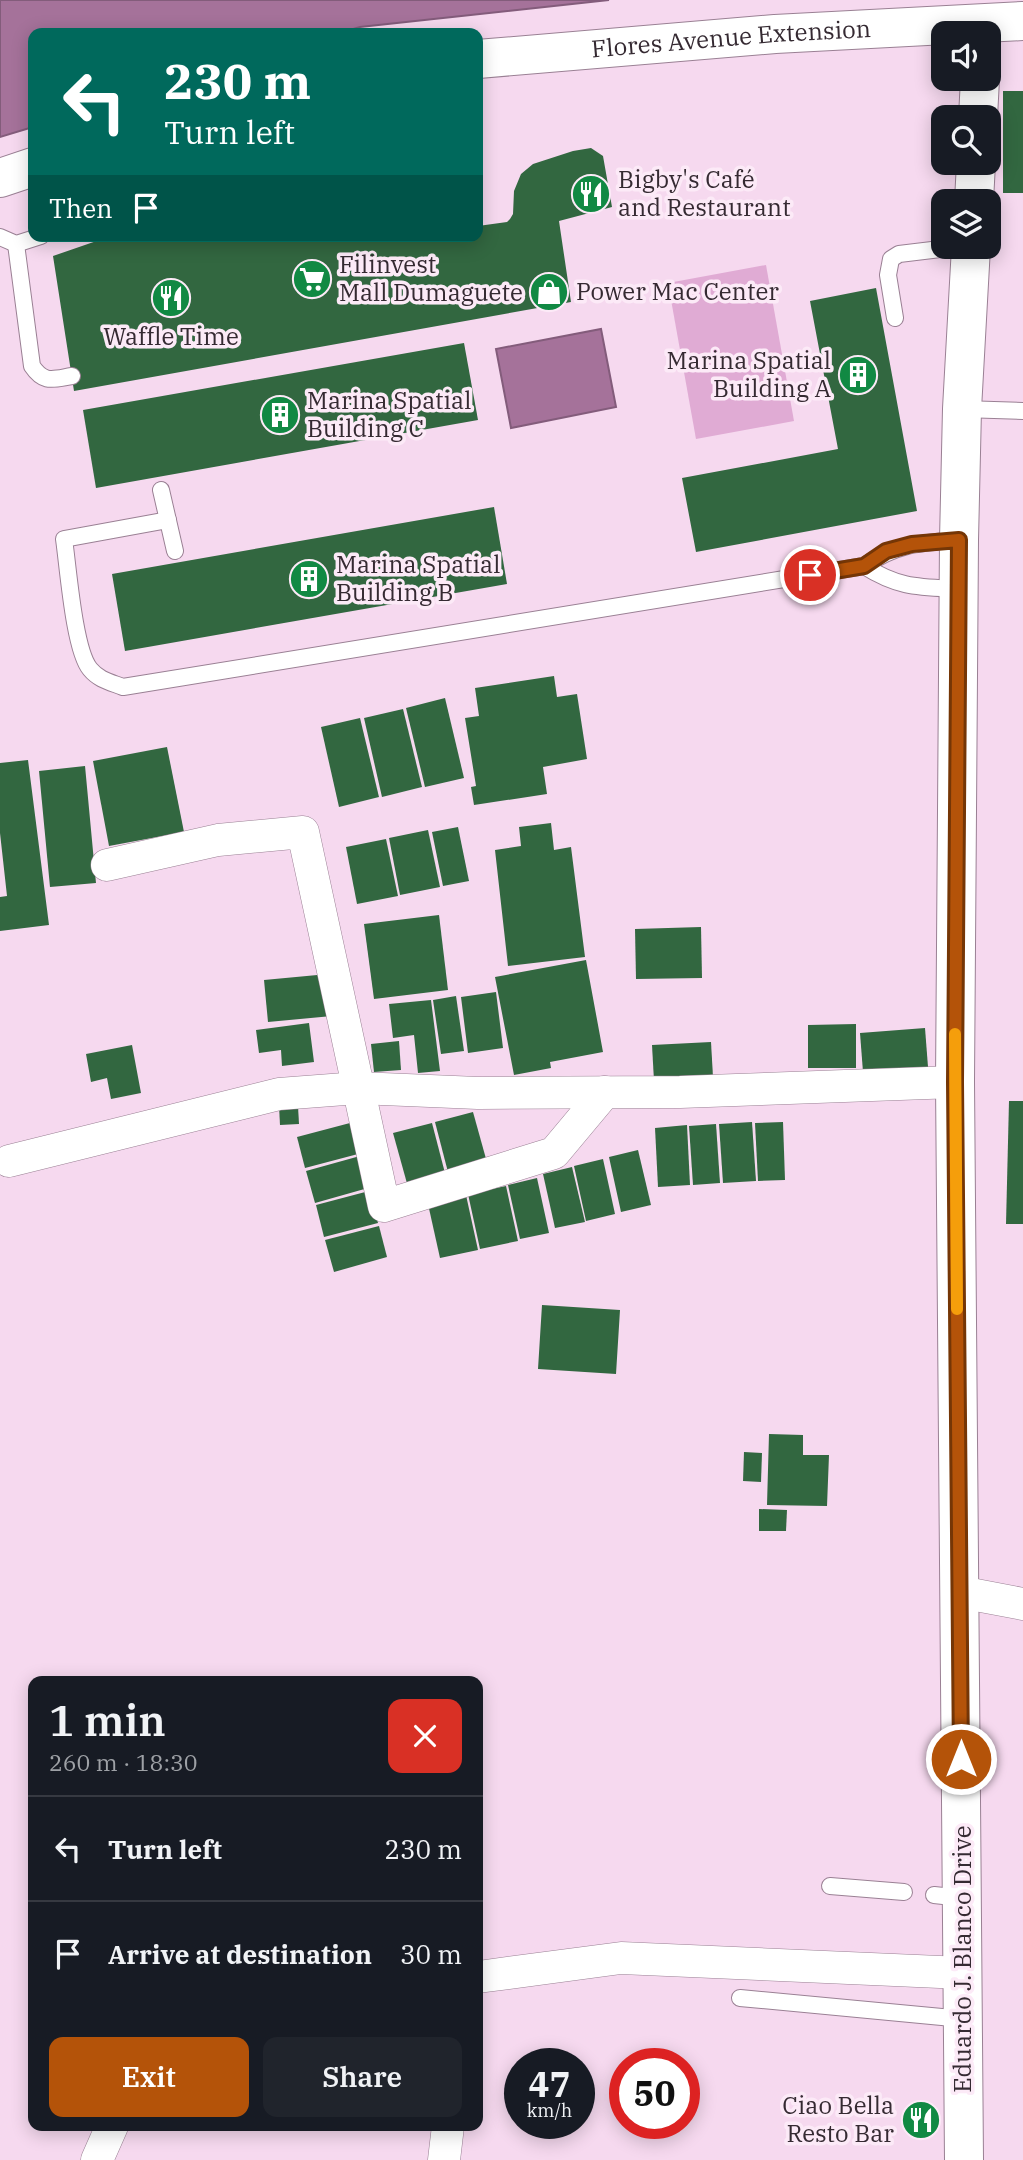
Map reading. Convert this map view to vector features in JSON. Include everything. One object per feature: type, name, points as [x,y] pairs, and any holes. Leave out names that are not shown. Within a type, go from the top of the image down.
[{"type":"main road","name":"Flores Avenue Extension","points":[[1001,25],[1023,21]]},
{"type":"main road","name":"Flores Avenue Extension","points":[[483,59],[775,34],[931,30]]},
{"type":"main road","points":[[0,178],[28,169]]},
{"type":"main road","name":"Eduardo J. Blanco Drive","points":[[964,2160],[963,1973],[948,1896],[960,1592],[955,1082],[958,589],[962,409],[970,259]]},
{"type":"street","points":[[107,865],[218,840],[303,832],[384,1206],[554,1153],[605,1092]]},
{"type":"street","points":[[9,1161],[279,1094],[358,1088],[478,1093],[680,1092],[955,1082]]},
{"type":"street","points":[[960,1592],[1023,1604]]},
{"type":"street","points":[[483,1976],[621,1958],[963,1973]]},
{"type":"street","points":[[97,2160],[110,2131]]},
{"type":"street","points":[[444,2160],[447,2131]]},
{"type":"lane","points":[[0,237],[16,244],[28,240]]},
{"type":"lane","points":[[16,244],[32,366],[39,376],[49,380],[72,376]]},
{"type":"lane","points":[[895,318],[888,275],[891,258],[899,254],[931,250]]},
{"type":"lane","points":[[962,409],[1023,411]]},
{"type":"lane","points":[[161,490],[175,551]]},
{"type":"lane","points":[[168,520],[64,539],[80,646],[88,666],[101,680],[123,687],[864,566],[886,551],[912,544],[959,540]]},
{"type":"lane","points":[[864,566],[886,579],[912,587],[958,589]]},
{"type":"lane","points":[[830,1886],[904,1892]]},
{"type":"lane","points":[[740,1998],[963,2019]]},
{"type":"shaded area","points":[[0,0],[609,0],[357,28],[28,28],[28,129],[0,137]]},
{"type":"shaded area","points":[[766,265],[794,421],[696,439],[668,283]]},
{"type":"shaded area","points":[[601,329],[616,407],[511,428],[496,349]]},
{"type":"building","points":[[1003,91],[1023,91],[1023,193],[1003,193]]},
{"type":"building","name":"Filinvest Mall Dumaguete","points":[[591,148],[603,156],[612,207],[559,221],[571,302],[74,391],[53,256],[94,242],[483,242],[483,225],[507,222],[513,214],[514,191],[521,174],[533,164]]},
{"type":"building","name":"Marina Spatial Building A","points":[[876,288],[917,511],[696,552],[682,478],[838,449],[810,301]]},
{"type":"building","name":"Marina Spatial Building C","points":[[464,343],[478,420],[96,488],[83,410]]},
{"type":"building","name":"Marina Spatial Building B","points":[[494,507],[507,584],[125,651],[112,574]]},
{"type":"building","points":[[554,676],[557,697],[577,694],[587,759],[543,767],[547,794],[474,805],[471,787],[476,786],[465,718],[479,716],[475,688]]},
{"type":"building","points":[[445,698],[464,778],[425,787],[406,708]]},
{"type":"building","points":[[403,709],[422,787],[382,797],[364,718]]},
{"type":"building","points":[[360,718],[379,797],[339,807],[321,727]]},
{"type":"building","points":[[167,747],[184,832],[109,846],[93,761]]},
{"type":"building","points":[[28,760],[49,925],[0,931],[0,897],[7,896],[0,833],[0,763]]},
{"type":"building","points":[[85,766],[96,883],[50,887],[39,771]]},
{"type":"building","points":[[551,823],[554,850],[571,847],[585,957],[508,966],[495,850],[521,846],[519,827]]},
{"type":"building","points":[[458,827],[469,881],[443,886],[432,832]]},
{"type":"building","points":[[428,830],[440,887],[400,895],[389,838]]},
{"type":"building","points":[[386,839],[398,896],[357,904],[346,847]]},
{"type":"building","points":[[439,915],[448,990],[374,999],[364,924]]},
{"type":"building","points":[[701,927],[702,978],[636,979],[635,929]]},
{"type":"building","points":[[586,960],[603,1052],[550,1062],[551,1068],[514,1075],[495,977]]},
{"type":"building","points":[[328,974],[332,1016],[268,1022],[264,980]]},
{"type":"building","points":[[496,992],[503,1048],[468,1053],[461,997]]},
{"type":"building","points":[[456,996],[464,1051],[441,1054],[433,1000]]},
{"type":"building","points":[[431,1000],[440,1071],[418,1073],[414,1035],[393,1038],[389,1004]]},
{"type":"building","points":[[309,1023],[314,1062],[282,1066],[281,1050],[259,1053],[256,1030]]},
{"type":"building","points":[[856,1024],[856,1068],[808,1068],[808,1025]]},
{"type":"building","points":[[925,1028],[928,1067],[863,1072],[860,1033]]},
{"type":"building","points":[[399,1041],[401,1070],[374,1072],[371,1044]]},
{"type":"building","points":[[711,1042],[713,1077],[654,1081],[652,1045]]},
{"type":"building","points":[[132,1045],[141,1093],[111,1099],[107,1078],[91,1082],[86,1054]]},
{"type":"building","points":[[1009,1101],[1023,1101],[1023,1224],[1006,1224]]},
{"type":"building","points":[[279,1106],[298,1106],[299,1124],[280,1125]]},
{"type":"building","points":[[473,1112],[488,1166],[449,1176],[435,1122]]},
{"type":"building","points":[[752,1122],[756,1181],[723,1183],[719,1124]]},
{"type":"building","points":[[783,1122],[785,1180],[758,1181],[755,1123]]},
{"type":"building","points":[[350,1123],[358,1154],[305,1168],[297,1137]]},
{"type":"building","points":[[432,1123],[446,1177],[408,1187],[393,1133]]},
{"type":"building","points":[[716,1124],[720,1183],[693,1185],[689,1126]]},
{"type":"building","points":[[687,1125],[690,1185],[658,1187],[655,1128]]},
{"type":"building","points":[[638,1150],[651,1205],[621,1212],[609,1157]]},
{"type":"building","points":[[360,1156],[368,1188],[315,1203],[306,1171]]},
{"type":"building","points":[[603,1159],[615,1214],[586,1221],[574,1166]]},
{"type":"building","points":[[572,1167],[585,1222],[555,1228],[543,1174]]},
{"type":"building","points":[[537,1178],[549,1233],[520,1239],[508,1185]]},
{"type":"building","points":[[506,1186],[518,1241],[480,1249],[468,1194]]},
{"type":"building","points":[[369,1191],[378,1223],[324,1237],[316,1205]]},
{"type":"building","points":[[466,1195],[478,1250],[440,1258],[428,1204]]},
{"type":"building","points":[[379,1226],[387,1257],[334,1272],[325,1240]]},
{"type":"building","points":[[542,1305],[620,1310],[616,1374],[538,1369]]},
{"type":"building","points":[[769,1434],[803,1435],[803,1455],[829,1455],[827,1506],[767,1505]]},
{"type":"building","points":[[744,1452],[762,1453],[761,1482],[743,1481]]},
{"type":"building","points":[[759,1509],[787,1510],[786,1531],[759,1531]]},
{"type":"slow traffic","points":[[955,1034],[957,1309]]},
{"type":"place","name":"Bigby's Café and Restaurant","points":[[591,194]]},
{"type":"place","name":"Filinvest Mall Dumaguete","points":[[312,279]]},
{"type":"place","name":"Power Mac Center","points":[[549,292]]},
{"type":"place","name":"Waffle Time","points":[[171,298]]},
{"type":"place","name":"Marina Spatial Building A","points":[[858,375]]},
{"type":"place","name":"Marina Spatial Building C","points":[[280,415]]},
{"type":"place","name":"Marina Spatial Building B","points":[[309,579]]},
{"type":"place","name":"Ciao Bella Resto Bar","points":[[921,2120]]},
{"type":"route","points":[[810,575],[864,566],[886,551],[912,544],[959,540],[955,1082],[961,1759]]}]
